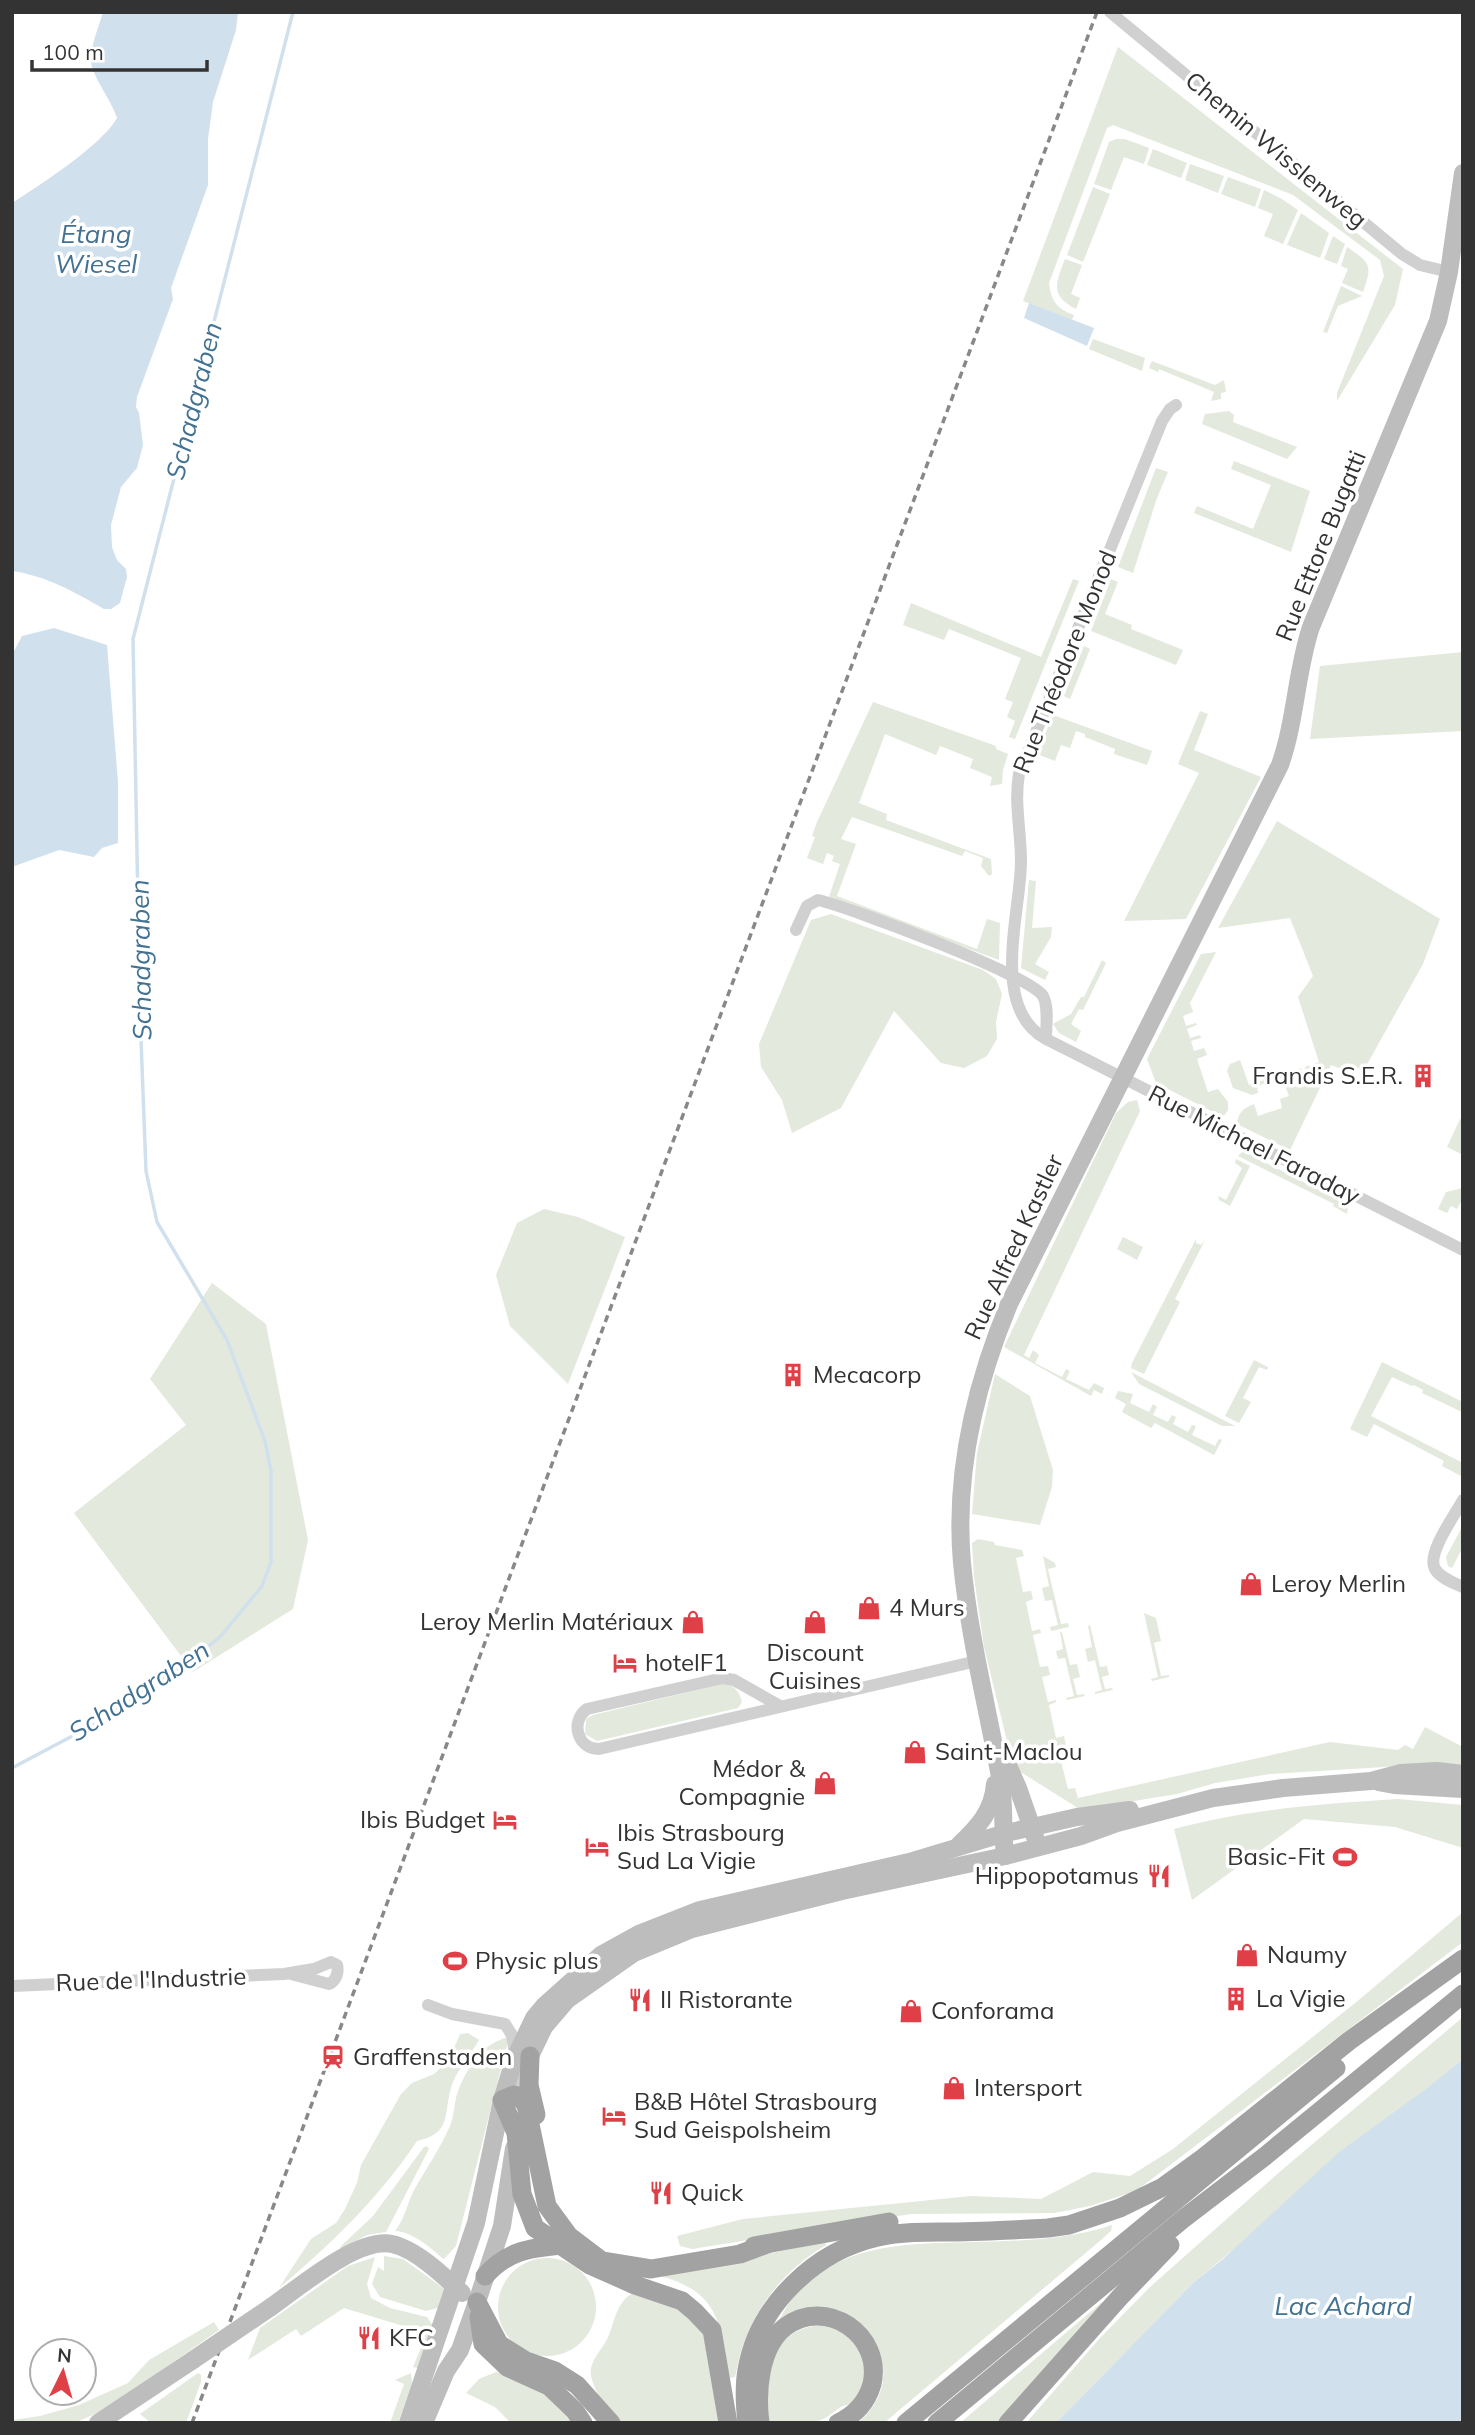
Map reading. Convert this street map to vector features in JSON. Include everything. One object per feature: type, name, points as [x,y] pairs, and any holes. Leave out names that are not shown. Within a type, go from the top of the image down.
[{"type":"highway","points":[[748,2421],[745,2396],[747,2369],[754,2346],[788,2290],[826,2259],[860,2242],[897,2234],[1048,2228],[1121,2207],[1163,2187],[1203,2158],[1349,2041],[1463,1959]]},
{"type":"highway","points":[[906,2423],[1384,2029],[1442,1975]]},
{"type":"highway","points":[[937,2423],[1183,2219],[1264,2157],[1463,1994]]},
{"type":"highway","points":[[522,2058],[555,2200],[579,2231],[606,2252],[650,2260],[767,2244],[900,2220],[1086,2219]]},
{"type":"highway","points":[[748,2421],[712,2330],[682,2301],[635,2285],[590,2265],[535,2228],[522,2194],[516,2133],[502,2100],[513,2095],[519,2096],[526,2105],[547,2206],[569,2236],[602,2261],[651,2269],[740,2254],[767,2244]]},
{"type":"highway","points":[[1008,2423],[1119,2297],[1177,2239],[1183,2219]]},
{"type":"highway","points":[[485,2276],[496,2263],[510,2256],[530,2248],[561,2245]]},
{"type":"highway","points":[[477,2302],[483,2344],[507,2367],[549,2386],[575,2411],[583,2423]]},
{"type":"highway","points":[[477,2302],[499,2344],[527,2361],[555,2371],[577,2385],[611,2423]]},
{"type":"highway","points":[[748,2421],[759,2388],[765,2356],[774,2340],[784,2328],[796,2321],[824,2316],[837,2319],[860,2334],[873,2360],[874,2373],[866,2398],[858,2410],[838,2423]]},
{"type":"main road","name":"Rue Ettore Bugatti","points":[[1123,1079],[1280,765],[1290,728],[1299,669],[1311,627],[1432,341],[1449,272],[1463,173]]},
{"type":"main road","name":"Rue Alfred Kastler","points":[[1005,1856],[1000,1777],[966,1593],[961,1528],[964,1467],[977,1393],[1009,1304],[1123,1079]]},
{"type":"main road","name":"Rue Alfred Kastler","points":[[992,1733],[1013,1774],[1033,1827],[1037,1847]]},
{"type":"main road","points":[[956,1856],[979,1826],[992,1802],[996,1763]]},
{"type":"main road","points":[[424,2423],[446,2371],[460,2350],[502,2226],[522,2101],[522,2058],[567,2000],[634,1953],[692,1929],[956,1856],[975,1842],[1058,1821],[1283,1788],[1371,1781],[1401,1773],[1437,1771],[1463,1774]]},
{"type":"main road","points":[[1371,1781],[1463,1789]]},
{"type":"main road","points":[[408,2423],[476,2223],[502,2100],[522,2058],[534,2018],[601,1955],[639,1934],[700,1910],[909,1862],[956,1856],[983,1860],[1005,1856],[1196,1802]]},
{"type":"main road","points":[[98,2423],[350,2253],[366,2246],[389,2244],[413,2252],[466,2297],[477,2302]]},
{"type":"street","name":"Chemin Wisslenweg","points":[[1115,17],[1402,254],[1420,265],[1449,272]]},
{"type":"street","name":"Rue Théodore Monod","points":[[1012,976],[1021,861],[1018,774],[1162,421],[1176,405]]},
{"type":"street","points":[[796,930],[807,906],[818,900],[931,941],[1012,976],[1036,989],[1043,997],[1046,1039]]},
{"type":"street","name":"Rue Michael Faraday","points":[[1012,976],[1026,1022],[1033,1031],[1046,1039],[1463,1250]]},
{"type":"street","points":[[1463,1500],[1433,1557],[1438,1573],[1463,1587]]},
{"type":"street","points":[[780,1706],[734,1681],[723,1678],[587,1709],[579,1716],[577,1724],[585,1746],[599,1749],[977,1661]]},
{"type":"street","name":"Rue de l'Industrie","points":[[12,1986],[291,1974]]},
{"type":"street","points":[[428,2005],[452,2014],[505,2024],[522,2058]]},
{"type":"shaded area","points":[[1118,47],[1403,269],[1395,305],[1337,401],[1337,393],[1384,276],[1380,260],[1293,195],[1113,125],[1107,128],[1049,283],[1053,299],[1059,307],[1074,315],[1072,320],[1023,301]]},
{"type":"shaded area","points":[[1125,139],[1149,148],[1144,164],[1124,157],[1111,190],[1094,184],[1109,142]]},
{"type":"shaded area","points":[[1153,149],[1187,163],[1181,178],[1147,165]]},
{"type":"shaded area","points":[[1190,164],[1224,176],[1218,193],[1185,180]]},
{"type":"shaded area","points":[[1228,177],[1261,189],[1255,207],[1221,194]]},
{"type":"shaded area","points":[[1093,187],[1110,194],[1083,262],[1067,255]]},
{"type":"shaded area","points":[[1264,190],[1298,210],[1283,244],[1264,236],[1273,214],[1258,208]]},
{"type":"shaded area","points":[[1301,213],[1329,233],[1320,258],[1287,245]]},
{"type":"shaded area","points":[[1333,236],[1345,244],[1337,264],[1324,259]]},
{"type":"shaded area","points":[[1347,247],[1367,265],[1368,275],[1363,292],[1342,283],[1348,269],[1341,266]]},
{"type":"shaded area","points":[[1065,259],[1082,265],[1071,294],[1080,298],[1076,309],[1067,304],[1058,293],[1057,282]]},
{"type":"shaded area","points":[[1341,286],[1362,296],[1338,306],[1327,333],[1323,332]]},
{"type":"shaded area","points":[[1093,339],[1145,358],[1142,371],[1089,349]]},
{"type":"shaded area","points":[[1152,361],[1215,385],[1224,380],[1226,392],[1221,393],[1221,399],[1211,401],[1214,392],[1159,369],[1158,372],[1149,368]]},
{"type":"shaded area","points":[[1229,411],[1234,415],[1233,422],[1297,447],[1287,459],[1202,424],[1205,414]]},
{"type":"shaded area","points":[[1234,461],[1310,491],[1291,552],[1194,513],[1197,506],[1253,529],[1271,485],[1231,469]]},
{"type":"shaded area","points":[[1156,468],[1168,472],[1133,573],[1118,567]]},
{"type":"shaded area","points":[[1073,579],[1079,581],[1015,739],[1009,737],[1015,721],[1007,717],[1013,702],[1005,699],[1021,658],[949,629],[944,640],[903,625],[911,603],[1041,657]]},
{"type":"shaded area","points":[[1111,579],[1118,582],[1105,614],[1132,625],[1131,629],[1183,650],[1176,665],[1091,631]]},
{"type":"shaded area","points":[[1084,646],[1090,649],[1070,699],[1064,696]]},
{"type":"shaded area","points":[[1463,652],[1463,731],[1310,739],[1320,666]]},
{"type":"shaded area","points":[[873,702],[996,746],[996,749],[1008,754],[1002,784],[990,786],[992,777],[970,768],[973,759],[940,746],[936,755],[885,734],[859,803],[887,814],[886,820],[991,859],[992,874],[989,876],[981,866],[983,858],[965,851],[962,856],[852,817],[841,839],[856,844],[837,896],[977,949],[987,919],[1000,923],[999,960],[829,897],[840,864],[832,861],[834,856],[827,853],[823,864],[807,858],[817,822]]},
{"type":"shaded area","points":[[1200,711],[1208,714],[1194,750],[1261,777],[1186,919],[1124,921],[1199,773],[1178,764]]},
{"type":"shaded area","points":[[1053,715],[1152,751],[1147,765],[1114,754],[1115,749],[1076,731],[1070,748],[1061,745],[1055,761],[1037,754]]},
{"type":"shaded area","points":[[1277,821],[1440,919],[1423,964],[1365,1068],[1342,1069],[1331,1065],[1290,1150],[1237,1124],[1242,1111],[1254,1104],[1258,1116],[1282,1108],[1280,1099],[1289,1096],[1283,1080],[1306,1072],[1305,1067],[1319,1062],[1298,997],[1313,976],[1290,918],[1218,928]]},
{"type":"shaded area","points":[[1029,880],[1036,881],[1032,928],[1052,927],[1051,937],[1035,964],[1049,972],[1045,980],[1021,968]]},
{"type":"shaded area","points":[[831,914],[983,970],[996,979],[1002,994],[996,1022],[997,1039],[987,1056],[964,1068],[941,1063],[894,1011],[841,1108],[792,1133],[782,1100],[761,1067],[759,1044],[811,920]]},
{"type":"shaded area","points":[[1216,952],[1190,1003],[1193,1012],[1183,1016],[1186,1026],[1197,1025],[1187,1029],[1190,1038],[1200,1035],[1201,1038],[1191,1041],[1194,1051],[1204,1048],[1207,1055],[1197,1059],[1208,1092],[1218,1089],[1228,1102],[1228,1110],[1223,1117],[1156,1083],[1147,1059],[1201,954]]},
{"type":"shaded area","points":[[1102,960],[1106,963],[1083,1010],[1079,1009],[1071,1024],[1081,1031],[1076,1042],[1059,1033],[1053,1024],[1071,1014],[1081,997],[1084,997]]},
{"type":"shaded area","points":[[1240,1060],[1249,1085],[1301,1068],[1302,1071],[1257,1086],[1258,1093],[1252,1095],[1233,1088],[1227,1071],[1230,1064]]},
{"type":"shaded area","points":[[1137,1100],[1140,1111],[1024,1355],[1029,1358],[1033,1350],[1039,1355],[1035,1363],[1062,1377],[1066,1369],[1070,1371],[1066,1379],[1089,1390],[1094,1383],[1104,1388],[1102,1394],[1094,1390],[1091,1396],[1004,1347],[1116,1113],[1128,1102]]},
{"type":"shaded area","points":[[1460,1119],[1463,1121],[1463,1155],[1447,1147]]},
{"type":"shaded area","points":[[1242,1152],[1348,1205],[1347,1214],[1333,1206],[1334,1204],[1238,1156]]},
{"type":"shaded area","points":[[1236,1159],[1250,1166],[1230,1206],[1219,1200],[1218,1196],[1226,1200],[1242,1168],[1235,1163]]},
{"type":"shaded area","points":[[1463,1188],[1463,1198],[1457,1209],[1451,1206],[1447,1213],[1438,1209],[1446,1192]]},
{"type":"shaded area","points":[[544,1209],[578,1217],[625,1237],[568,1384],[510,1326],[496,1275],[517,1223]]},
{"type":"shaded area","points":[[1123,1237],[1143,1247],[1137,1260],[1117,1249]]},
{"type":"shaded area","points":[[1196,1239],[1196,1243],[1201,1245],[1205,1240],[1175,1299],[1180,1302],[1144,1374],[1131,1368],[1132,1363]]},
{"type":"shaded area","points":[[212,1283],[266,1324],[308,1540],[293,1609],[193,1672],[74,1513],[186,1425],[150,1379]]},
{"type":"shaded area","points":[[1254,1360],[1268,1367],[1267,1370],[1259,1367],[1243,1398],[1251,1402],[1239,1423],[1225,1416]]},
{"type":"shaded area","points":[[1382,1362],[1463,1402],[1463,1415],[1462,1412],[1422,1393],[1423,1390],[1414,1385],[1392,1377],[1371,1416],[1463,1463],[1461,1476],[1442,1466],[1444,1461],[1374,1424],[1367,1437],[1350,1429]]},
{"type":"shaded area","points":[[1131,1372],[1235,1426],[1222,1426],[1139,1384]]},
{"type":"shaded area","points":[[995,1374],[1030,1396],[1053,1470],[1052,1487],[1040,1525],[972,1514],[977,1453]]},
{"type":"shaded area","points":[[1118,1391],[1133,1394],[1130,1403],[1149,1412],[1153,1404],[1157,1407],[1153,1415],[1168,1422],[1172,1415],[1176,1417],[1173,1424],[1188,1432],[1192,1425],[1196,1426],[1192,1435],[1215,1446],[1219,1439],[1222,1440],[1214,1455],[1155,1423],[1151,1428],[1122,1412],[1126,1404],[1115,1398]]},
{"type":"shaded area","points":[[1463,1525],[1463,1547],[1452,1568],[1448,1566],[1446,1557]]},
{"type":"shaded area","points":[[978,1539],[1022,1550],[1024,1556],[1016,1558],[1023,1592],[1031,1591],[1033,1599],[1026,1602],[1032,1631],[1040,1629],[1041,1633],[1033,1635],[1040,1667],[1048,1666],[1050,1675],[1042,1677],[1048,1702],[1056,1700],[1049,1705],[1056,1738],[1064,1736],[1067,1750],[1059,1753],[1068,1789],[1075,1788],[1078,1798],[1330,1742],[1398,1750],[1405,1745],[1413,1749],[1425,1727],[1463,1747],[1463,1766],[1433,1764],[1270,1774],[1215,1783],[1177,1794],[1078,1808],[1019,1771],[1006,1737],[984,1647],[974,1577],[972,1543]]},
{"type":"shaded area","points":[[1043,1556],[1055,1563],[1056,1567],[1048,1569],[1061,1624],[1068,1623],[1069,1627],[1051,1631],[1050,1627],[1058,1625],[1052,1600],[1045,1601],[1042,1588],[1049,1586]]},
{"type":"shaded area","points":[[1144,1613],[1156,1618],[1161,1641],[1154,1643],[1161,1676],[1169,1677],[1151,1679],[1158,1677]]},
{"type":"shaded area","points":[[1090,1625],[1100,1667],[1107,1666],[1109,1675],[1102,1677],[1105,1689],[1113,1690],[1095,1694],[1102,1690],[1095,1660],[1088,1662],[1085,1649],[1092,1647]]},
{"type":"shaded area","points":[[1060,1632],[1070,1665],[1077,1664],[1080,1677],[1073,1679],[1077,1695],[1085,1696],[1066,1698],[1074,1696],[1065,1658],[1058,1659],[1056,1651],[1063,1649]]},
{"type":"shaded area","points":[[722,1684],[730,1685],[738,1691],[742,1702],[738,1708],[597,1741],[585,1734],[586,1719],[593,1715]]},
{"type":"shaded area","points":[[1398,1799],[1463,1805],[1463,1848],[1395,1827],[1304,1819],[1192,1900],[1174,1829],[1258,1812]]},
{"type":"shaded area","points":[[1463,1912],[1463,1942],[1136,2191],[1090,2206],[1054,2213],[911,2214],[692,2249],[680,2246],[677,2236],[743,2219],[971,2196],[1041,2199],[1093,2172],[1130,2176],[1173,2149],[1360,1999]]},
{"type":"shaded area","points":[[1463,2017],[1463,2059],[1193,2283],[1056,2423],[1026,2423],[1100,2338],[1150,2287],[1283,2169]]},
{"type":"shaded area","points":[[468,2033],[479,2040],[453,2082],[442,2126],[429,2137],[417,2141],[387,2182],[353,2219],[279,2288],[311,2239],[336,2223],[345,2209],[357,2183],[361,2165],[401,2094],[412,2083],[434,2074],[449,2060],[460,2034]]},
{"type":"shaded area","points":[[509,2037],[456,2246],[444,2259],[415,2237],[395,2231],[413,2192],[450,2126],[457,2094],[465,2075],[483,2051]]},
{"type":"shaded area","points":[[427,2146],[429,2149],[386,2232],[367,2235],[341,2249],[340,2247],[373,2216]]},
{"type":"shaded area","points":[[1112,2225],[1111,2231],[1101,2240],[884,2423],[858,2423],[878,2398],[883,2372],[876,2346],[857,2321],[777,2324],[801,2288],[839,2262],[860,2254],[904,2245],[1043,2239]]},
{"type":"shaded area","points":[[825,2242],[826,2245],[800,2263],[778,2285],[759,2311],[740,2353],[735,2377],[729,2378],[719,2326],[706,2301],[695,2291],[661,2276]]},
{"type":"shaded area","points":[[384,2256],[403,2259],[447,2291],[441,2307],[426,2311],[380,2297],[372,2284],[378,2267],[384,2271]]},
{"type":"shaded area","points":[[375,2257],[367,2284],[371,2298],[390,2308],[427,2317],[433,2326],[421,2369],[413,2367],[425,2338],[423,2332],[344,2308],[301,2336],[296,2329],[248,2360],[260,2328],[348,2266]]},
{"type":"shaded area","points":[[547,2258],[566,2261],[582,2272],[593,2288],[596,2307],[593,2326],[582,2342],[566,2353],[547,2356],[528,2353],[512,2342],[501,2326],[498,2307],[501,2288],[512,2272],[528,2261]]},
{"type":"shaded area","points":[[640,2291],[701,2316],[721,2423],[618,2423],[602,2401],[591,2376],[592,2365],[608,2337],[622,2302],[629,2295]]},
{"type":"shaded area","points":[[1102,2302],[1104,2305],[1001,2423],[960,2423]]},
{"type":"shaded area","points":[[214,2322],[219,2330],[97,2413],[79,2421],[12,2423],[12,2420],[72,2407],[98,2407],[98,2396],[128,2383],[149,2360]]},
{"type":"shaded area","points":[[834,2326],[859,2343],[865,2369],[862,2390],[850,2405],[843,2406],[821,2420],[800,2424],[764,2423],[770,2373],[780,2346],[804,2328]]},
{"type":"shaded area","points":[[496,2372],[521,2378],[542,2389],[577,2423],[511,2423],[495,2407],[466,2393],[479,2379]]},
{"type":"shaded area","points":[[198,2373],[201,2375],[201,2382],[186,2423],[151,2423],[140,2414]]},
{"type":"shaded area","points":[[411,2373],[412,2383],[398,2423],[390,2423],[404,2384],[395,2380]]},
{"type":"water","name":"Étang Wiesel","points":[[103,12],[238,12],[236,30],[213,102],[208,139],[208,185],[171,288],[173,299],[137,397],[136,407],[143,445],[137,468],[121,487],[111,525],[112,547],[117,560],[126,569],[127,577],[120,603],[111,609],[104,609],[49,581],[12,571],[12,203],[85,152],[117,118],[91,62],[93,43]]},
{"type":"water","points":[[1029,303],[1094,328],[1087,346],[1024,318]]},
{"type":"water","points":[[54,628],[107,645],[118,782],[118,843],[102,848],[94,857],[59,850],[12,867],[12,655],[22,636]]},
{"type":"water","name":"Lac Achard","points":[[1463,2059],[1463,2423],[1056,2423],[1193,2283],[1223,2259],[1339,2152]]},
{"type":"waterway","name":"Schadgraben","points":[[12,1768],[97,1723],[195,1657],[220,1637],[262,1586],[271,1562],[271,1471],[265,1441],[227,1340],[157,1222],[146,1171],[140,1013],[133,639],[293,12]]},
{"type":"railway","points":[[192,2423],[1097,12]]},
{"type":"place","name":"Frandis S.E.R.","points":[[1423,1076]]},
{"type":"place","name":"Mecacorp","points":[[793,1375]]},
{"type":"place","name":"Leroy Merlin","points":[[1251,1584]]},
{"type":"place","name":"4 Murs","points":[[869,1608]]},
{"type":"place","name":"Leroy Merlin Matériaux","points":[[693,1622]]},
{"type":"place","name":"Discount Cuisines","points":[[815,1622]]},
{"type":"place","name":"hotelF1","points":[[625,1663]]},
{"type":"place","name":"Saint-Maclou","points":[[915,1752]]},
{"type":"place","name":"Médor & Compagnie","points":[[825,1783]]},
{"type":"place","name":"Ibis Budget","points":[[505,1820]]},
{"type":"place","name":"Ibis Strasbourg Sud La Vigie","points":[[597,1847]]},
{"type":"place","name":"Basic-Fit","points":[[1345,1857]]},
{"type":"place","name":"Hippopotamus","points":[[1159,1876]]},
{"type":"place","name":"Naumy","points":[[1247,1955]]},
{"type":"place","name":"Physic plus","points":[[455,1961]]},
{"type":"place","name":"La Vigie","points":[[1236,1999]]},
{"type":"place","name":"Il Ristorante","points":[[640,2000]]},
{"type":"place","name":"Conforama","points":[[911,2011]]},
{"type":"place","name":"Graffenstaden","points":[[333,2057]]},
{"type":"place","name":"Intersport","points":[[954,2088]]},
{"type":"place","name":"B&B Hôtel Strasbourg Sud Geispolsheim","points":[[614,2116]]},
{"type":"place","name":"Quick","points":[[661,2193]]},
{"type":"place","name":"KFC","points":[[369,2338]]}]
